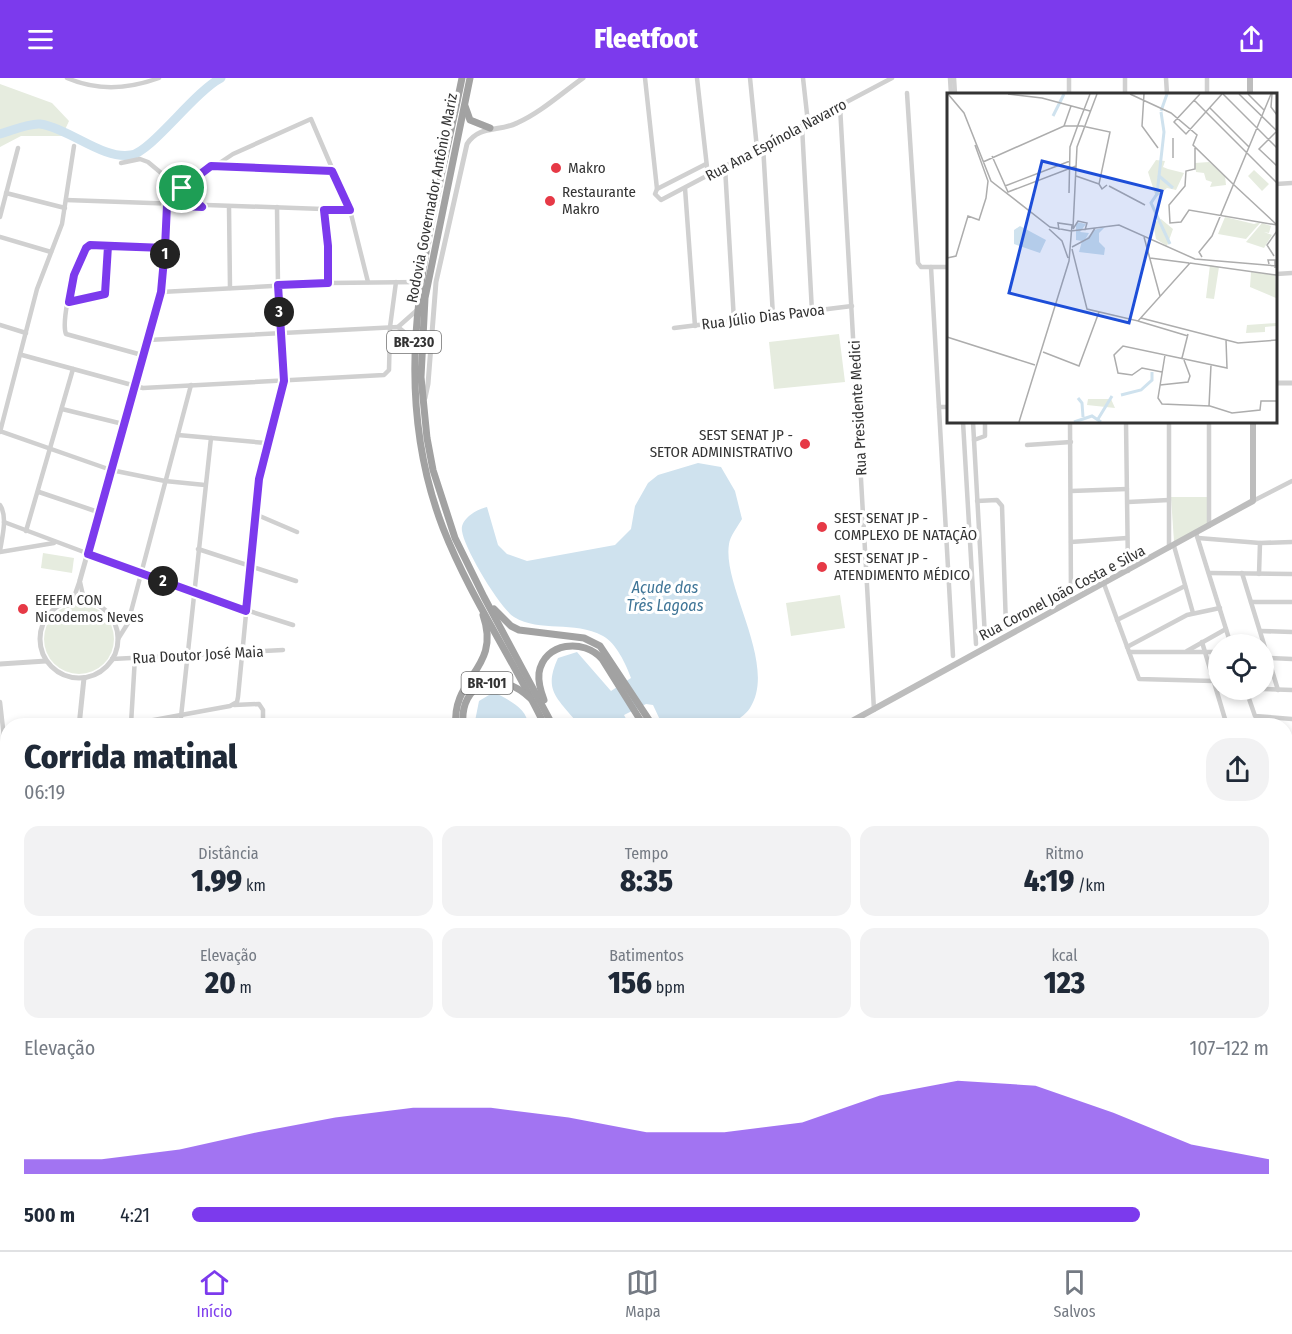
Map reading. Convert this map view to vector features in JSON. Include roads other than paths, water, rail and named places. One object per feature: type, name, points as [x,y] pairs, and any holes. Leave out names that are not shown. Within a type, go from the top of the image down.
[{"type":"highway","name":"Rodovia Governador Antônio Mariz","points":[[462,78],[416,311],[415,400],[421,450],[442,526],[534,702]]},
{"type":"highway","name":"Rodovia Governador Antônio Mariz","points":[[470,78],[425,298],[421,352],[423,402],[429,449],[444,508],[455,538],[480,598],[550,717]]},
{"type":"highway","points":[[465,102],[470,120],[490,128]]},
{"type":"highway","points":[[480,598],[502,619],[519,630],[591,640],[607,653],[641,718]]},
{"type":"highway","points":[[456,718],[457,701],[487,648],[487,628],[480,598]]},
{"type":"highway","points":[[550,717],[539,673],[544,662],[555,650],[574,645],[589,648],[602,659],[621,682]]},
{"type":"highway","name":"BR-101","points":[[464,718],[465,702],[470,694],[483,684],[508,683],[534,702],[541,718]]},
{"type":"highway","points":[[638,710],[646,718]]},
{"type":"main road","points":[[1252,501],[1253,423]]},
{"type":"main road","name":"Rua Coronel João Costa e Silva","points":[[858,718],[1071,600],[1197,535],[1252,501]]},
{"type":"street","points":[[67,78],[105,87],[159,78]]},
{"type":"street","points":[[423,402],[428,384],[436,282],[467,144],[477,133],[517,123],[583,78]]},
{"type":"street","points":[[645,78],[657,189]]},
{"type":"street","points":[[697,78],[708,176]]},
{"type":"street","points":[[750,78],[757,149]]},
{"type":"street","points":[[803,78],[808,123]]},
{"type":"street","name":"Rua Ana Espínola Navarro","points":[[706,164],[657,189],[656,196],[661,200],[892,78]]},
{"type":"street","points":[[952,78],[953,93]]},
{"type":"street","points":[[1166,78],[1167,93]]},
{"type":"street","points":[[1207,78],[1208,93]]},
{"type":"street","points":[[907,93],[918,263],[921,267],[947,267]]},
{"type":"street","name":"Rua Presidente Medici","points":[[840,106],[874,710]]},
{"type":"street","points":[[182,188],[211,166],[311,119],[350,210],[368,282]]},
{"type":"street","points":[[802,126],[812,312]]},
{"type":"street","points":[[74,146],[65,208],[37,289],[22,355],[2,416],[0,431],[111,470],[165,481],[205,485]]},
{"type":"street","points":[[763,146],[773,316]]},
{"type":"street","points":[[0,217],[18,148]]},
{"type":"street","points":[[121,163],[145,160],[182,188],[202,207]]},
{"type":"street","points":[[211,166],[332,171]]},
{"type":"street","points":[[725,167],[734,321]]},
{"type":"street","points":[[1277,184],[1292,183]]},
{"type":"street","points":[[685,188],[695,326]]},
{"type":"street","points":[[6,193],[65,208]]},
{"type":"street","points":[[66,200],[202,207],[350,210]]},
{"type":"street","points":[[73,600],[161,292],[167,205]]},
{"type":"street","points":[[229,207],[230,288]]},
{"type":"street","points":[[233,705],[238,698],[255,514],[266,443],[284,381],[278,285],[277,207]]},
{"type":"street","points":[[324,210],[328,246],[328,283]]},
{"type":"street","points":[[0,237],[51,252]]},
{"type":"street","points":[[142,355],[66,334],[64,327],[69,302],[78,263],[86,248],[93,245],[165,248]]},
{"type":"street","points":[[69,302],[105,294],[108,246]]},
{"type":"street","points":[[931,267],[953,656]]},
{"type":"street","points":[[1277,274],[1292,273]]},
{"type":"street","points":[[22,355],[133,386],[153,388],[384,375],[389,370],[390,327],[396,282]]},
{"type":"street","points":[[161,292],[328,283],[421,282]]},
{"type":"street","name":"Rua Júlio Dias Pavoa","points":[[674,328],[852,306]]},
{"type":"street","points":[[398,327],[416,311]]},
{"type":"street","points":[[0,325],[26,333]]},
{"type":"street","points":[[148,340],[390,327],[398,327],[414,340]]},
{"type":"street","points":[[26,531],[73,369]]},
{"type":"street","points":[[118,639],[116,626],[109,614],[99,605],[84,600],[73,600],[60,604],[43,624],[40,638],[46,661],[63,675],[84,678],[100,672],[112,660],[118,639],[128,623],[191,386]]},
{"type":"street","points":[[939,407],[947,407]]},
{"type":"street","points":[[62,409],[123,424]]},
{"type":"street","points":[[963,423],[976,644]]},
{"type":"street","points":[[973,423],[985,637]]},
{"type":"street","points":[[974,440],[985,436],[985,423]]},
{"type":"street","points":[[1070,423],[1071,600]]},
{"type":"street","points":[[1126,423],[1128,571]]},
{"type":"street","points":[[1169,423],[1169,500],[1172,547],[1193,613]]},
{"type":"street","points":[[1209,423],[1209,526]]},
{"type":"street","points":[[178,435],[266,443]]},
{"type":"street","points":[[181,718],[211,438]]},
{"type":"street","points":[[1027,445],[1071,442]]},
{"type":"street","name":"Rua Coronel João Costa e Silva","points":[[1252,501],[1292,481]]},
{"type":"street","points":[[1071,491],[1127,489]]},
{"type":"street","points":[[39,492],[98,512]]},
{"type":"street","points":[[978,501],[997,500],[1002,506],[1006,627]]},
{"type":"street","points":[[1128,502],[1169,500]]},
{"type":"street","points":[[0,506],[4,522],[0,552],[56,543]]},
{"type":"street","points":[[255,514],[297,532]]},
{"type":"street","points":[[4,522],[246,611],[293,625]]},
{"type":"street","points":[[1228,634],[1197,535],[1260,543],[1292,542]]},
{"type":"street","points":[[1071,542],[1127,538]]},
{"type":"street","points":[[1259,574],[1260,543]]},
{"type":"street","points":[[198,549],[296,581]]},
{"type":"street","points":[[1209,573],[1292,574]]},
{"type":"street","points":[[1242,573],[1261,634]]},
{"type":"street","points":[[80,580],[84,600]]},
{"type":"street","points":[[1104,584],[1139,679],[1208,681]]},
{"type":"street","points":[[1117,620],[1185,586]]},
{"type":"street","points":[[1251,602],[1292,602]]},
{"type":"street","points":[[1128,649],[1193,613],[1220,608]]},
{"type":"street","points":[[1185,652],[1226,629]]},
{"type":"street","points":[[1260,631],[1292,632]]},
{"type":"street","points":[[1202,642],[1208,665]]},
{"type":"street","points":[[1128,649],[1208,652]]},
{"type":"street","name":"Rua Doutor José Maia","points":[[112,660],[283,650]]},
{"type":"street","points":[[131,718],[135,657]]},
{"type":"street","points":[[1274,658],[1292,659]]},
{"type":"street","points":[[0,664],[46,661]]},
{"type":"street","points":[[1274,677],[1278,690]]},
{"type":"street","points":[[80,718],[84,678]]},
{"type":"street","points":[[1274,690],[1292,690]]},
{"type":"street","points":[[1219,700],[1225,718]]},
{"type":"street","points":[[1249,700],[1255,716],[1274,718]]},
{"type":"street","points":[[0,702],[1,718]]},
{"type":"street","points":[[161,718],[233,705],[259,704],[263,710],[264,718]]},
{"type":"water","name":"Açude das Três Lagoas","points":[[698,463],[721,467],[735,491],[742,519],[732,534],[729,544],[729,562],[754,648],[758,670],[757,690],[750,708],[739,718],[659,718],[653,705],[646,704],[624,715],[626,718],[573,718],[557,698],[552,685],[558,658],[577,652],[611,691],[631,678],[623,660],[608,639],[592,631],[535,624],[514,617],[491,590],[475,563],[464,539],[462,527],[466,519],[474,512],[487,507],[498,545],[507,554],[527,561],[615,545],[631,529],[635,506],[648,483],[658,475]]},
{"type":"water","points":[[494,692],[521,709],[526,718],[476,718],[479,701]]},
{"type":"waterway","points":[[0,134],[40,124],[63,131],[109,153],[131,155],[150,144],[198,96],[221,78]]},
{"type":"place","name":"Makro","points":[[556,168]]},
{"type":"place","name":"Restaurante Makro","points":[[550,201]]},
{"type":"place","name":"SEST SENAT JP - SETOR ADMINISTRATIVO","points":[[805,444]]},
{"type":"place","name":"SEST SENAT JP - COMPLEXO DE NATAÇÃO","points":[[822,527]]},
{"type":"place","name":"SEST SENAT JP - ATENDIMENTO MÉDICO","points":[[822,567]]},
{"type":"place","name":"EEEFM CON Nicodemos Neves","points":[[23,609]]}]
